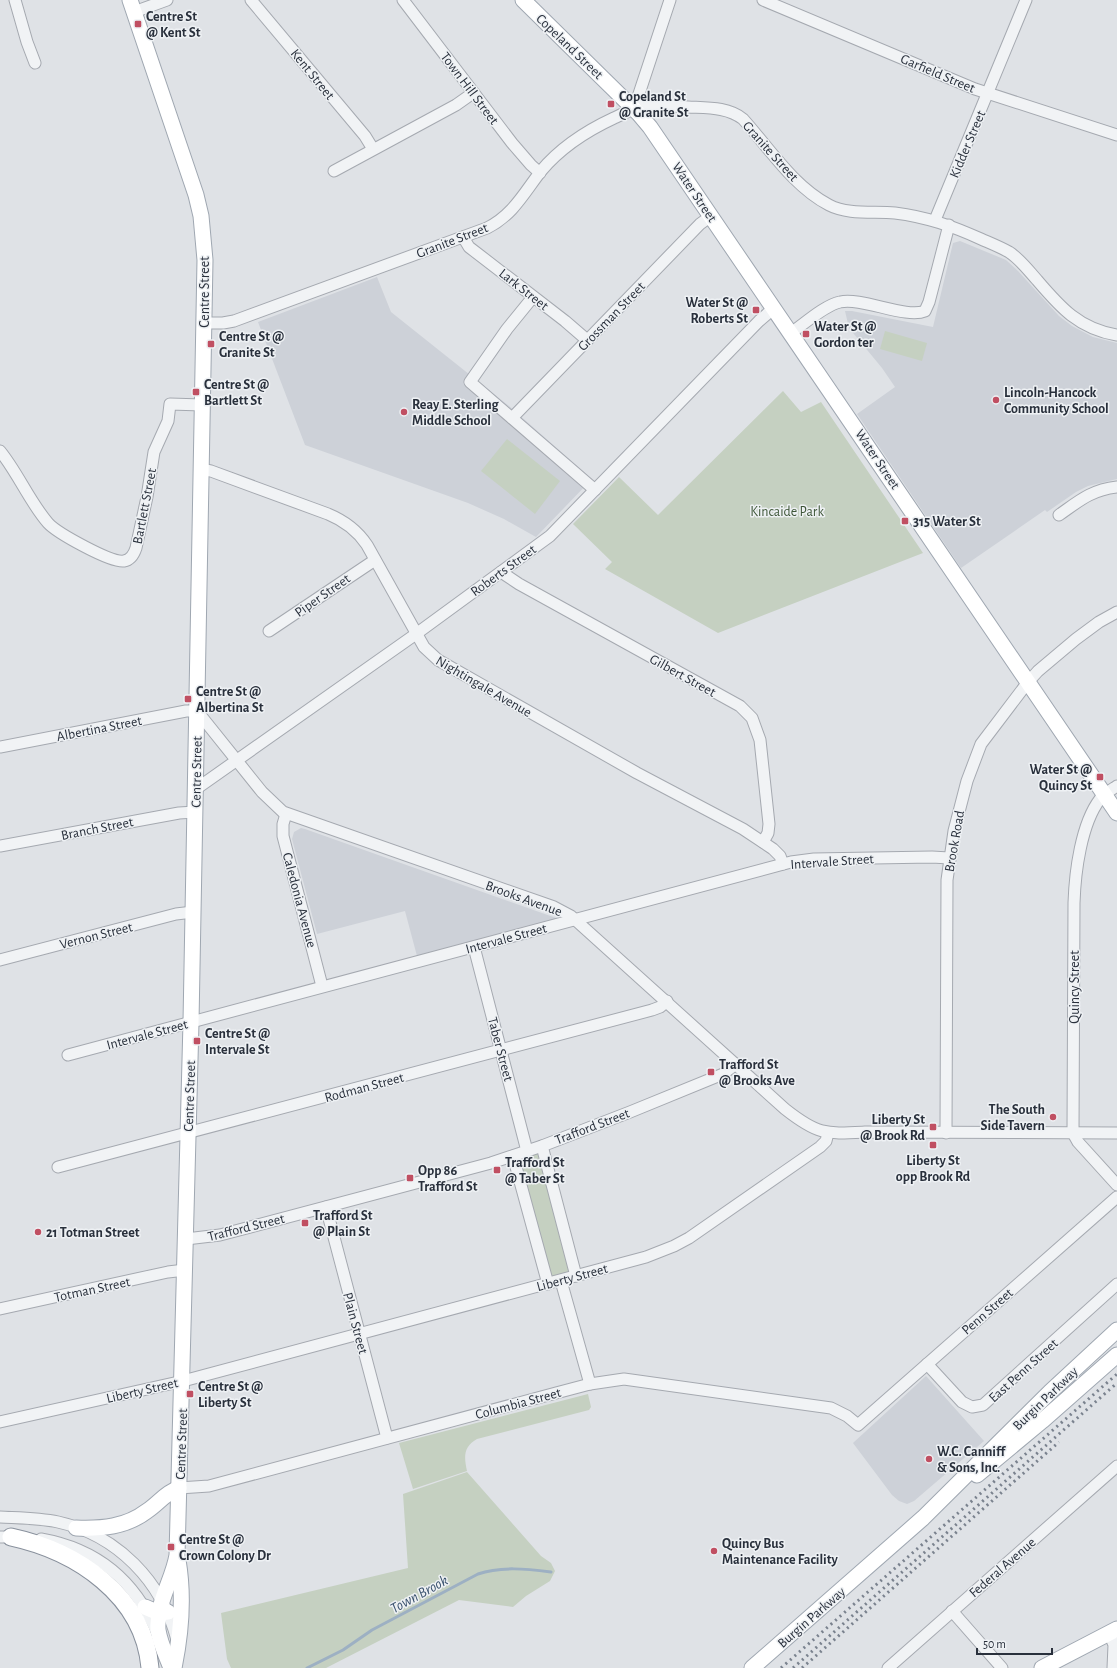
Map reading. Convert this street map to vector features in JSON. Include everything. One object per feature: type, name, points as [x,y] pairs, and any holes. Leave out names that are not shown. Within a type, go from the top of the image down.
[{"type":"highway","points":[[5,1537],[42,1546],[66,1556],[88,1569],[103,1581],[121,1599],[136,1622],[147,1648],[150,1668]]},
{"type":"main road","name":"Copeland Street","points":[[523,0],[634,109]]},
{"type":"main road","name":"Centre Street","points":[[132,6],[190,173],[199,206],[205,260],[200,469],[196,789],[183,1381],[179,1488],[178,1555],[181,1579],[181,1598],[178,1646],[174,1668]]},
{"type":"main road","name":"Water Street","points":[[634,109],[650,127],[1117,813]]},
{"type":"main road","name":"Burgin Parkway","points":[[923,1518],[1034,1408],[1117,1330]]},
{"type":"main road","name":"Burgin Parkway","points":[[752,1668],[923,1518],[1042,1422],[1117,1355]]},
{"type":"main road","points":[[76,1528],[103,1528],[126,1523],[148,1511],[169,1492],[179,1488]]},
{"type":"main road","name":"Centre Street","points":[[170,1668],[158,1630],[178,1555]]},
{"type":"main road","points":[[145,1607],[163,1609],[175,1607],[181,1598]]},
{"type":"main road","points":[[1042,1668],[1113,1631]]},
{"type":"street","points":[[15,0],[27,42],[36,63]]},
{"type":"street","points":[[132,6],[167,0]]},
{"type":"street","name":"Kent Street","points":[[252,0],[339,107],[365,136],[373,149]]},
{"type":"street","name":"Town Hill Street","points":[[403,0],[526,160],[540,173]]},
{"type":"street","points":[[634,109],[670,0]]},
{"type":"street","name":"Garfield Street","points":[[763,0],[988,94],[1117,134]]},
{"type":"street","name":"Kidder Street","points":[[935,220],[1026,0]]},
{"type":"street","points":[[334,171],[474,93]]},
{"type":"street","name":"Granite Street","points":[[204,323],[223,324],[234,321],[487,228],[506,216],[554,157],[574,141],[601,124],[634,109],[681,106],[719,109],[734,113],[744,119],[786,169],[801,184],[828,204],[845,210],[894,213],[935,220],[1011,254],[1024,265],[1070,315],[1094,329],[1117,335]]},
{"type":"street","name":"Grossman Street","points":[[512,418],[700,224],[711,216]]},
{"type":"street","points":[[791,333],[827,308],[840,302],[855,302],[912,312],[924,311],[929,302],[948,225]]},
{"type":"street","name":"Lark Street","points":[[463,237],[469,247],[573,328],[586,340]]},
{"type":"street","points":[[533,297],[507,329],[470,382],[595,490]]},
{"type":"street","name":"Roberts Street","points":[[196,789],[416,634],[550,536],[759,321],[774,308]]},
{"type":"street","name":"Bartlett Street","points":[[0,451],[37,508],[55,530],[106,556],[118,560],[126,560],[132,556],[136,548],[147,497],[154,452],[168,421],[170,404],[202,405]]},
{"type":"street","name":"Nightingale Avenue","points":[[200,469],[211,471],[340,519],[360,535],[427,652],[445,665],[763,842],[777,852],[783,864]]},
{"type":"street","points":[[1058,515],[1093,492],[1102,489],[1117,488]]},
{"type":"street","name":"Piper Street","points":[[269,631],[375,560]]},
{"type":"street","name":"Gilbert Street","points":[[501,572],[519,584],[740,706],[748,714],[755,725],[760,740],[769,824],[768,833],[763,842]]},
{"type":"street","name":"Brook Road","points":[[946,1133],[946,907],[949,858],[959,808],[978,749],[983,740],[1028,682],[1050,660],[1099,622],[1117,612]]},
{"type":"street","name":"Albertina Street","points":[[0,747],[186,711],[197,712]]},
{"type":"street","name":"Brooks Avenue","points":[[197,712],[269,800],[279,810],[286,814],[554,907],[577,920],[792,1114],[812,1128],[828,1133]]},
{"type":"street","name":"Quincy Street","points":[[1074,1133],[1075,881],[1079,854],[1088,823],[1098,802],[1104,795],[1117,786]]},
{"type":"street","name":"Branch Street","points":[[0,846],[179,813],[195,812]]},
{"type":"street","name":"Caledonia Avenue","points":[[286,814],[283,824],[283,836],[322,986]]},
{"type":"street","name":"Intervale Street","points":[[68,1055],[783,864],[814,859],[949,858]]},
{"type":"street","name":"Vernon Street","points":[[0,960],[176,914],[193,912]]},
{"type":"street","name":"Taber Street","points":[[474,947],[527,1151]]},
{"type":"street","name":"Rodman Street","points":[[58,1167],[652,1010],[660,1007],[667,1001]]},
{"type":"street","name":"Trafford Street","points":[[186,1239],[220,1235],[470,1170],[542,1146],[724,1074],[736,1064]]},
{"type":"street","points":[[828,1133],[1117,1133]]},
{"type":"street","name":"Liberty Street","points":[[0,1422],[183,1381],[646,1258],[682,1242],[822,1146],[826,1141],[828,1133]]},
{"type":"street","points":[[1074,1133],[1078,1142],[1117,1185]]},
{"type":"street","points":[[542,1146],[576,1276]]},
{"type":"street","points":[[513,1156],[548,1284]]},
{"type":"street","name":"Penn Street","points":[[858,1425],[1117,1196]]},
{"type":"street","name":"Plain Street","points":[[326,1207],[387,1438]]},
{"type":"street","name":"Totman Street","points":[[0,1309],[168,1272],[185,1270]]},
{"type":"street","points":[[561,1280],[590,1384]]},
{"type":"street","name":"East Penn Street","points":[[927,1364],[962,1402],[972,1407],[983,1405],[1117,1284]]},
{"type":"street","name":"Columbia Street","points":[[179,1488],[209,1486],[590,1384],[615,1379],[630,1379],[831,1408],[842,1413],[858,1425]]},
{"type":"street","name":"Federal Avenue","points":[[888,1668],[1117,1466]]},
{"type":"street","points":[[0,1517],[50,1521],[76,1528],[101,1538],[123,1554],[146,1576],[163,1609],[178,1646]]},
{"type":"street","points":[[5,1537],[42,1539],[69,1546],[87,1553],[102,1562],[118,1575],[145,1607],[162,1646]]},
{"type":"street","points":[[952,1611],[1002,1668]]},
{"type":"street","points":[[1113,1631],[1113,1668]]},
{"type":"shaded area","name":"Lincoln-Hancock Community School","points":[[960,241],[1006,260],[1059,316],[1072,326],[1093,337],[1117,343],[1117,479],[1088,486],[1076,492],[1047,512],[1045,510],[961,568],[857,414],[895,387],[882,368],[849,328],[845,311],[852,311],[933,327],[953,243]]},
{"type":"shaded area","name":"Reay E. Sterling Middle School","points":[[377,277],[391,312],[509,406],[592,479],[536,537],[504,519],[468,503],[305,445],[258,322]]},
{"type":"shaded area","points":[[301,828],[559,919],[417,956],[405,911],[317,934],[292,839],[294,832]]},
{"type":"shaded area","points":[[926,1376],[984,1441],[914,1501],[907,1504],[899,1501],[892,1495],[853,1443]]},
{"type":"green space","points":[[885,331],[927,343],[922,361],[880,349]]},
{"type":"green space","name":"Kincaide Park","points":[[783,391],[801,412],[821,402],[923,553],[718,633],[605,569],[612,562],[573,524],[619,477],[658,515]]},
{"type":"green space","points":[[507,439],[560,481],[535,514],[481,471]]},
{"type":"green space","points":[[542,1146],[576,1276],[548,1284],[513,1156]]},
{"type":"green space","points":[[588,1394],[591,1407],[589,1410],[477,1439],[469,1445],[467,1449],[465,1461],[467,1471],[413,1489],[399,1443]]},
{"type":"green space","points":[[467,1472],[541,1556],[551,1563],[555,1571],[550,1581],[526,1596],[513,1607],[459,1600],[326,1668],[231,1668],[227,1659],[221,1613],[408,1568],[403,1494]]},
{"type":"waterway","name":"Town Brook","points":[[307,1668],[343,1650],[372,1630],[478,1574],[486,1571],[504,1569],[523,1569],[551,1572]]},
{"type":"railway","points":[[781,1668],[1117,1374]]},
{"type":"railway","points":[[793,1668],[1117,1383]]},
{"type":"railway","points":[[802,1668],[1059,1442]]},
{"type":"place","name":"Centre St @ Kent St","points":[[138,24]]},
{"type":"place","name":"Copeland St @ Granite St","points":[[611,104]]},
{"type":"place","name":"Water St @ Roberts St","points":[[756,310]]},
{"type":"place","name":"Water St @ Gordon ter","points":[[806,334]]},
{"type":"place","name":"Centre St @ Granite St","points":[[211,344]]},
{"type":"place","name":"Centre St @ Bartlett St","points":[[196,392]]},
{"type":"place","name":"Lincoln-Hancock Community School","points":[[996,400]]},
{"type":"place","name":"Reay E. Sterling Middle School","points":[[404,412]]},
{"type":"place","name":"315 Water St","points":[[905,521]]},
{"type":"place","name":"Centre St @ Albertina St","points":[[188,699]]},
{"type":"place","name":"Water St @ Quincy St","points":[[1100,777]]},
{"type":"place","name":"Centre St @ Intervale St","points":[[197,1041]]},
{"type":"place","name":"Trafford St @ Brooks Ave","points":[[711,1072]]},
{"type":"place","name":"The South Side Tavern","points":[[1053,1117]]},
{"type":"place","name":"Liberty St @ Brook Rd","points":[[933,1127]]},
{"type":"place","name":"Liberty St opp Brook Rd","points":[[933,1145]]},
{"type":"place","name":"Trafford St @ Taber St","points":[[497,1170]]},
{"type":"place","name":"Opp 86 Trafford St","points":[[410,1178]]},
{"type":"place","name":"Trafford St @ Plain St","points":[[305,1223]]},
{"type":"place","name":"21 Totman Street","points":[[38,1232]]},
{"type":"place","name":"Centre St @ Liberty St","points":[[190,1394]]},
{"type":"place","name":"W.C. Canniff & Sons, Inc.","points":[[929,1459]]},
{"type":"place","name":"Centre St @ Crown Colony Dr","points":[[171,1547]]},
{"type":"place","name":"Quincy Bus Maintenance Facility","points":[[714,1551]]}]
